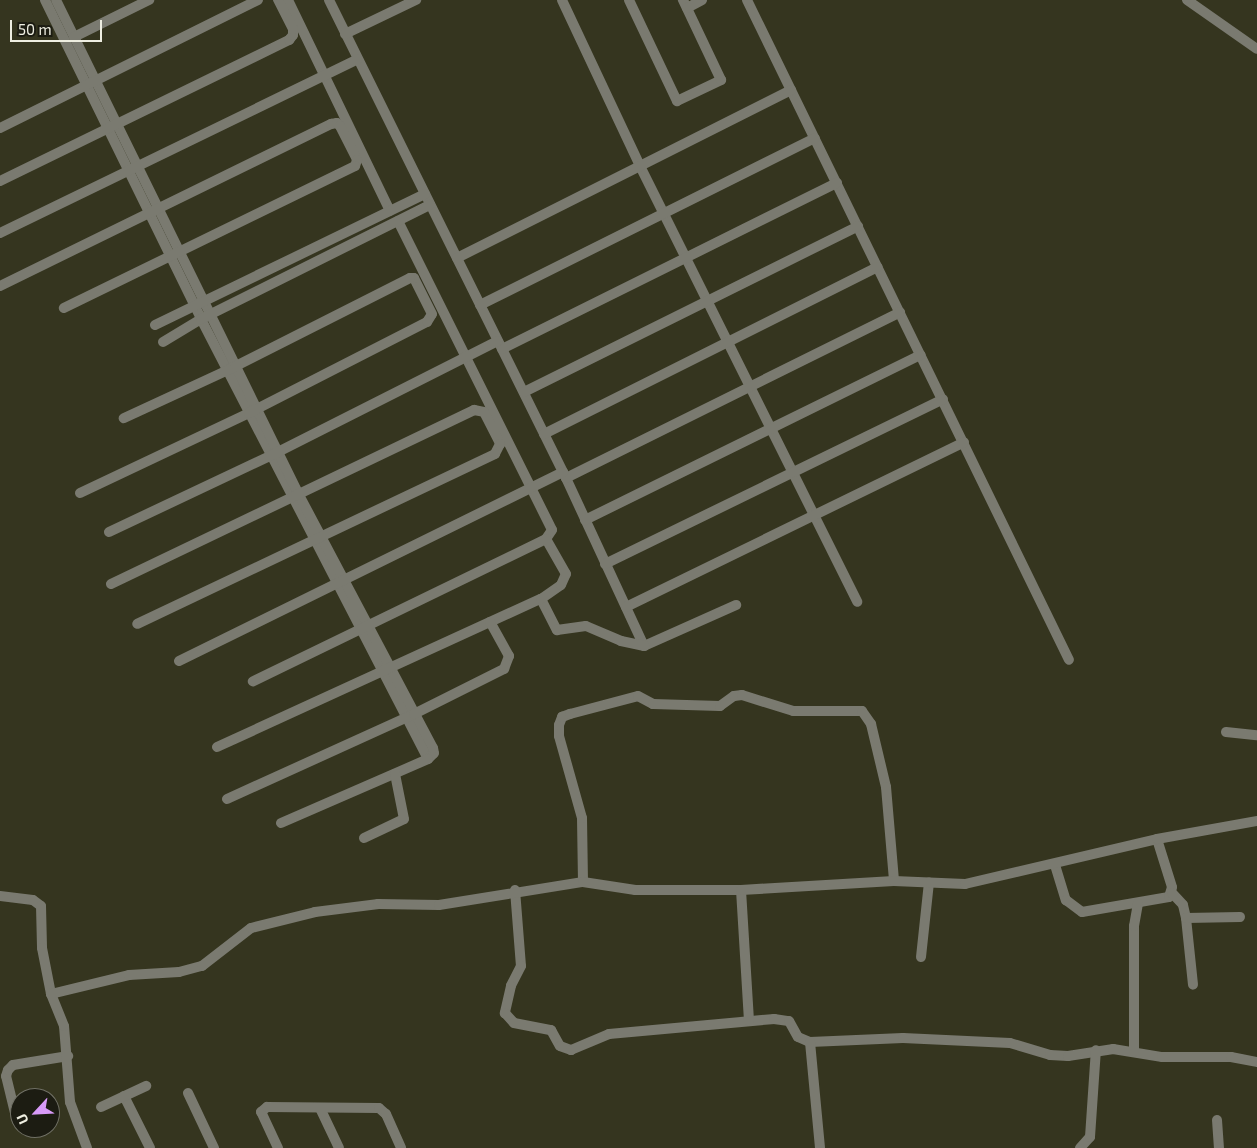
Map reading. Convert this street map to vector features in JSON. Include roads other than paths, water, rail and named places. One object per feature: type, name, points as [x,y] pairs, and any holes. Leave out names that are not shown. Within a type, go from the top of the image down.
[{"type":"street","points":[[45,0],[91,83],[199,304],[228,370],[253,411],[295,497],[409,716],[434,753],[428,759],[281,824]]},
{"type":"street","points":[[56,0],[74,37],[91,83]]},
{"type":"street","points":[[74,37],[150,0]]},
{"type":"street","points":[[0,128],[258,0]]},
{"type":"street","points":[[0,181],[292,38],[293,29],[278,0]]},
{"type":"street","points":[[288,0],[326,75],[390,211]]},
{"type":"street","points":[[329,0],[357,60],[565,475],[644,646]]},
{"type":"street","points":[[345,34],[416,0]]},
{"type":"street","points":[[562,0],[663,214],[769,430],[814,514],[857,602]]},
{"type":"street","points":[[629,0],[677,101],[721,80],[685,4],[702,0]]},
{"type":"street","points":[[746,0],[943,399],[1069,660]]},
{"type":"street","points":[[1187,0],[1257,49]]},
{"type":"street","points":[[0,233],[357,60]]},
{"type":"street","points":[[457,258],[791,90]]},
{"type":"street","points":[[0,286],[334,123],[340,126],[357,160],[351,169],[64,308]]},
{"type":"street","points":[[480,305],[815,138]]},
{"type":"street","points":[[109,532],[274,453],[466,357],[500,345],[685,258],[837,183]]},
{"type":"street","points":[[155,325],[425,194]]},
{"type":"street","points":[[163,342],[205,317],[430,205]]},
{"type":"street","points":[[253,681],[363,626],[546,539],[552,530],[398,221]]},
{"type":"street","points":[[524,392],[858,226]]},
{"type":"street","points":[[544,434],[878,267]]},
{"type":"street","points":[[80,493],[253,411],[430,321],[430,311],[414,278],[410,278],[228,370],[124,418]]},
{"type":"street","points":[[180,661],[340,584],[531,488],[565,475],[749,388],[900,312]]},
{"type":"street","points":[[205,317],[238,365],[253,411]]},
{"type":"street","points":[[585,520],[921,355]]},
{"type":"street","points":[[605,564],[943,399]]},
{"type":"street","points":[[111,584],[474,410],[484,412],[500,444],[495,454],[318,540],[137,624]]},
{"type":"street","points":[[626,607],[964,442]]},
{"type":"street","points":[[218,747],[386,671],[540,598],[565,581],[566,574],[546,539]]},
{"type":"street","points":[[540,598],[557,630],[586,626],[621,641],[644,646],[736,605]]},
{"type":"street","points":[[227,799],[409,716],[504,669],[508,663],[509,656],[490,622]]},
{"type":"street","points":[[583,882],[582,818],[559,736],[559,725],[562,717],[570,714],[638,696],[653,704],[720,706],[734,696],[742,696],[793,711],[862,710],[872,724],[886,787],[894,880]]},
{"type":"street","points":[[1226,732],[1257,735]]},
{"type":"street","points":[[364,838],[404,819],[395,774]]},
{"type":"street","points":[[51,994],[129,975],[178,972],[202,966],[251,928],[315,912],[378,904],[439,905],[515,890],[583,882],[635,890],[741,890],[894,880],[964,884],[1055,865],[1157,839],[1257,821]]},
{"type":"street","points":[[1157,839],[1172,893],[1183,905],[1194,985]]},
{"type":"street","points":[[1055,865],[1066,900],[1082,912],[1169,897],[1172,893]]},
{"type":"street","points":[[921,957],[929,882]]},
{"type":"street","points":[[515,890],[521,966],[505,1009],[511,1022],[551,1030],[560,1046],[571,1050],[608,1034],[750,1021],[789,1021],[798,1037],[810,1042],[889,1038],[1002,1043],[1068,1056],[1096,1050],[1134,1050],[1162,1057],[1231,1057],[1257,1062]]},
{"type":"street","points":[[741,890],[750,1021]]},
{"type":"street","points":[[0,896],[33,900],[41,906],[42,948],[51,994],[64,1026],[68,1056],[70,1102],[87,1148]]},
{"type":"street","points":[[1134,1050],[1134,926],[1138,903]]},
{"type":"street","points":[[1186,918],[1240,917]]},
{"type":"street","points":[[810,1042],[820,1148]]},
{"type":"street","points":[[1080,1148],[1090,1137],[1096,1050]]},
{"type":"street","points":[[10,1092],[6,1076],[8,1070],[13,1065],[68,1056]]},
{"type":"street","points":[[101,1107],[146,1086]]},
{"type":"street","points":[[188,1093],[214,1148]]},
{"type":"street","points":[[124,1096],[150,1148]]},
{"type":"street","points":[[278,1148],[262,1112],[267,1107],[379,1108],[386,1114],[401,1148]]},
{"type":"street","points":[[320,1108],[339,1148]]},
{"type":"street","points":[[1217,1120],[1219,1148]]}]
